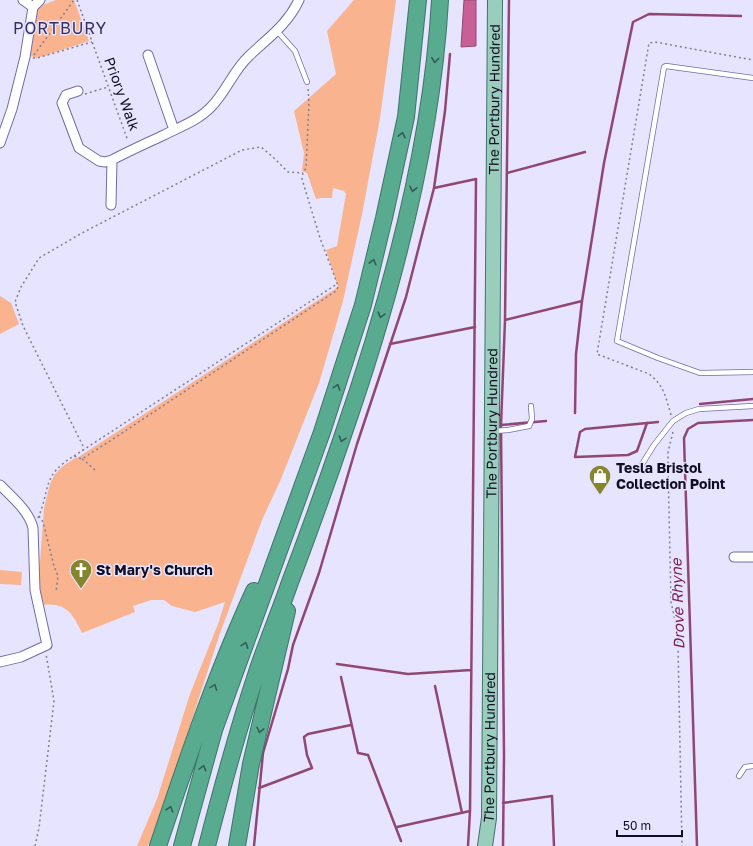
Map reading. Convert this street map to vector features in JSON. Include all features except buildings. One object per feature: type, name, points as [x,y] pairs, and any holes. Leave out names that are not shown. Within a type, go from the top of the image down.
[{"type":"highway","points":[[182,846],[214,730],[322,432],[363,305],[406,116],[418,0]]},
{"type":"highway","points":[[206,846],[257,670],[365,372],[404,228],[417,169],[432,80],[440,0]]},
{"type":"highway","points":[[158,846],[199,727],[234,634],[300,490]]},
{"type":"highway","points":[[237,846],[251,764],[284,629],[295,568]]},
{"type":"main road","name":"The Portbury Hundred","points":[[485,846],[489,818],[495,0]]},
{"type":"street","points":[[23,0],[33,7]]},
{"type":"street","points":[[0,143],[12,108],[25,57],[33,7],[40,0]]},
{"type":"street","points":[[78,91],[66,95],[62,103],[77,144],[82,151],[99,161],[105,162],[112,160],[174,130],[202,115],[211,108],[245,60],[285,23],[299,0]]},
{"type":"street","points":[[148,54],[174,130]]},
{"type":"street","points":[[111,205],[112,160]]},
{"type":"street","points":[[0,485],[23,509],[31,520],[33,528],[35,590],[47,645],[21,657],[0,662]]},
{"type":"street","points":[[734,556],[753,557]]},
{"type":"lane","points":[[277,31],[295,51],[307,82]]},
{"type":"lane","points":[[753,78],[666,66],[664,67],[617,341],[700,373],[753,372]]},
{"type":"lane","points":[[492,431],[529,426],[532,418],[531,406]]},
{"type":"lane","points":[[639,469],[654,445],[673,421],[686,413],[699,409],[753,406]]},
{"type":"lane","points":[[27,539],[31,536],[33,528]]},
{"type":"lane","points":[[739,776],[745,767],[753,766]]},
{"type":"path","points":[[74,0],[32,58],[37,58],[92,42]]},
{"type":"path","name":"Priory Walk","points":[[77,0],[131,150]]},
{"type":"path","points":[[82,459],[336,291],[338,287],[320,238],[302,179],[303,172],[306,168],[309,103],[307,82]]},
{"type":"path","points":[[78,91],[80,95],[108,87]]},
{"type":"path","points":[[83,451],[83,446],[23,326],[15,302],[21,287],[39,258],[82,233],[242,150],[261,147],[274,156],[288,172],[303,172]]},
{"type":"path","points":[[33,528],[39,516],[49,480],[62,464],[337,284]]},
{"type":"path","points":[[673,421],[674,429],[668,452],[668,466],[671,602],[677,629],[678,644],[682,846]]},
{"type":"path","points":[[74,456],[82,459],[95,470]]},
{"type":"path","points":[[39,516],[43,522],[58,576],[56,592]]},
{"type":"path","points":[[35,846],[40,820],[54,701],[45,646]]},
{"type":"shaded area","points":[[56,0],[74,0],[89,41],[37,58],[30,56],[35,12],[43,5]]},
{"type":"shaded area","points":[[354,0],[396,0],[380,118],[362,214],[343,301],[319,383],[281,479],[262,520],[219,636],[179,764],[148,846],[137,846],[157,799],[190,694],[218,624],[225,602],[195,612],[172,606],[164,600],[151,600],[133,606],[135,612],[82,633],[72,615],[68,611],[58,605],[43,605],[38,589],[44,508],[50,484],[55,474],[63,466],[338,287],[326,250],[337,246],[346,194],[344,191],[333,188],[332,198],[316,199],[307,173],[302,171],[304,153],[294,111],[336,74],[327,31]]},
{"type":"shaded area","points":[[464,0],[476,0],[476,46],[461,47]]},
{"type":"shaded area","points":[[0,296],[11,303],[19,324],[0,334]]},
{"type":"shaded area","points":[[0,570],[22,572],[21,585],[0,584]]},
{"type":"waterway","points":[[503,846],[504,756],[501,425],[505,320],[509,0]]},
{"type":"waterway","points":[[575,413],[576,354],[582,301],[604,163],[633,22],[649,14],[741,16]]},
{"type":"waterway","points":[[254,846],[263,753],[288,669],[293,645],[319,573],[357,444],[406,297],[434,188],[445,111],[450,54]]},
{"type":"waterway","points":[[507,173],[585,152]]},
{"type":"waterway","points":[[434,188],[476,179],[470,811],[468,846]]},
{"type":"waterway","points":[[505,320],[582,301]]},
{"type":"waterway","points":[[390,344],[475,327]]},
{"type":"waterway","points":[[700,404],[753,399]]},
{"type":"waterway","name":"Drove Rhyne","points":[[697,846],[684,438],[688,429],[698,423],[753,420]]},
{"type":"waterway","points":[[501,425],[546,421]]},
{"type":"waterway","points":[[647,423],[637,451],[628,455],[575,457],[580,432],[585,429],[658,422]]},
{"type":"waterway","points":[[337,664],[408,674],[471,670]]},
{"type":"waterway","points":[[341,677],[358,753],[368,755],[401,841]]},
{"type":"waterway","points":[[435,686],[462,813]]},
{"type":"waterway","points":[[259,788],[312,768],[307,755],[304,737],[308,734],[351,725]]},
{"type":"waterway","points":[[503,803],[552,796],[554,846]]},
{"type":"waterway","points":[[397,827],[470,811]]},
{"type":"place","name":"Tesla Bristol Collection Point","points":[[600,496]]},
{"type":"place","name":"St Mary's Church","points":[[81,590]]},
{"type":"district","name":"PORTBURY","points":[[60,28]]}]
